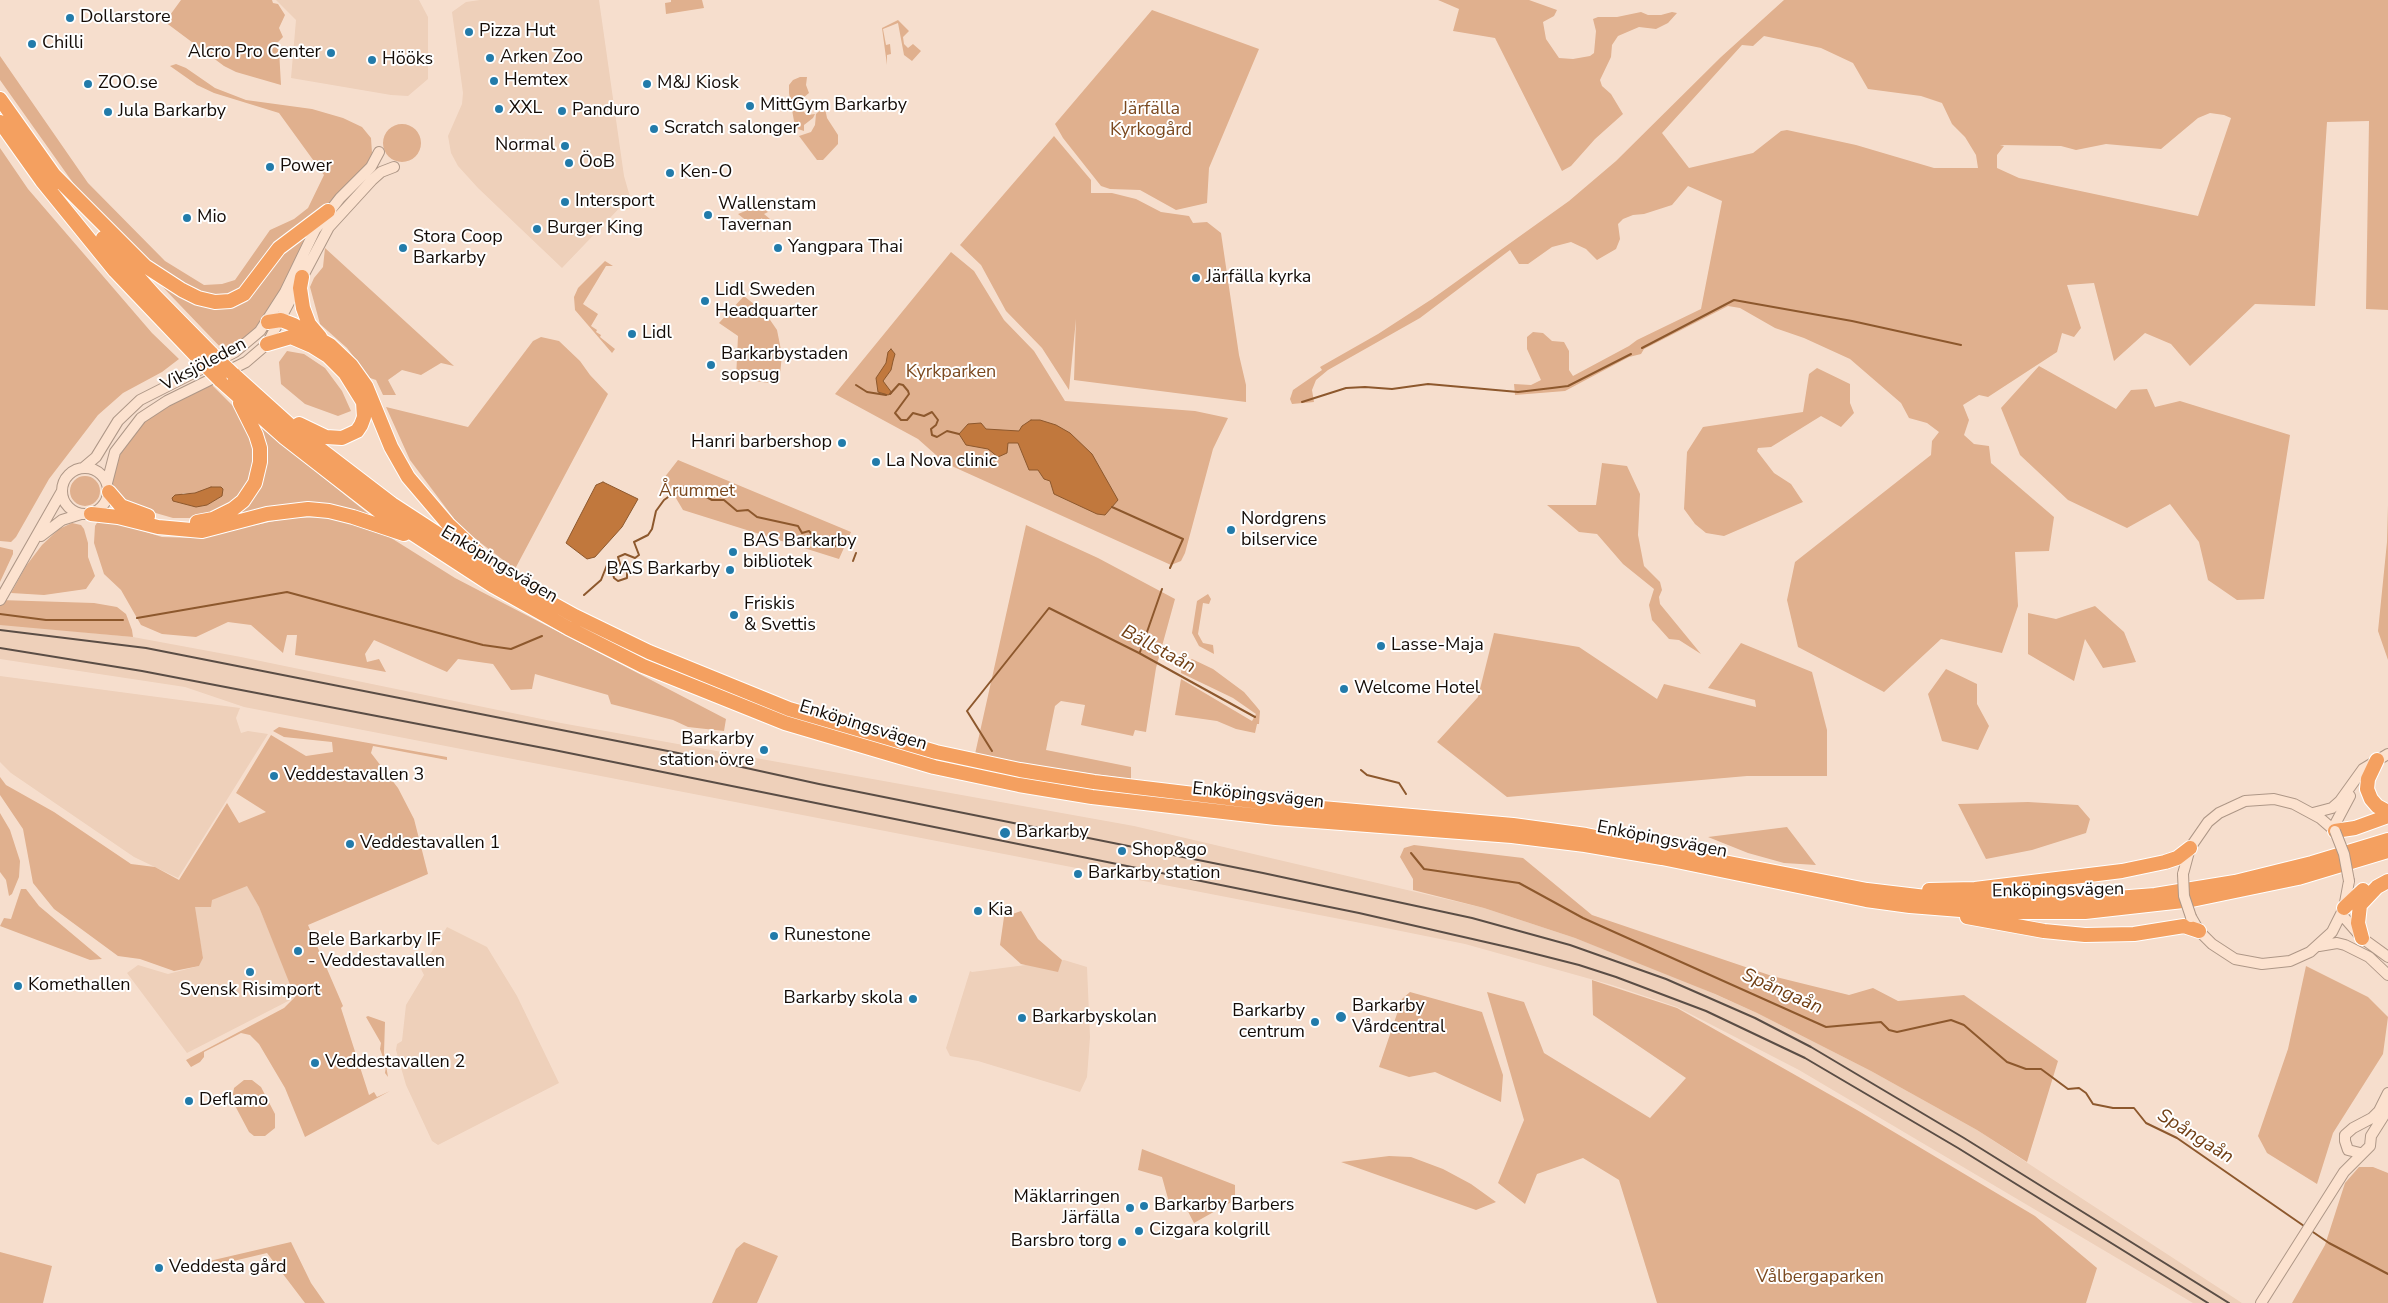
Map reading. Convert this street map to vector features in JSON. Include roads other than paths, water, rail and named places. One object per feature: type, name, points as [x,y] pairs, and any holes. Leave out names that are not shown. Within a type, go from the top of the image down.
[{"type":"highway","points":[[0,99],[54,175],[206,357]]},
{"type":"highway","points":[[0,122],[42,181],[109,264],[227,377]]},
{"type":"highway","points":[[54,175],[145,266],[182,290],[198,298],[216,302],[230,301],[244,294],[279,248],[328,211]]},
{"type":"highway","points":[[302,276],[301,298],[305,316],[313,330],[340,354],[359,376],[370,396],[392,447],[418,490],[448,524],[501,575]]},
{"type":"highway","points":[[274,321],[324,341]]},
{"type":"highway","points":[[265,404],[326,437],[342,438],[350,435],[357,430],[364,417],[363,402],[359,393],[345,373],[328,356],[297,338],[285,338],[267,344]]},
{"type":"highway","name":"Enköpingsvägen","points":[[227,377],[265,404],[333,460],[392,504],[501,575],[649,652],[789,709],[936,752],[1020,770],[1094,782],[1277,804],[1513,826],[1586,835],[1867,890],[1951,900],[2066,902],[2138,897],[2235,882],[2312,863],[2388,840]]},
{"type":"highway","name":"Enköpingsvägen","points":[[227,377],[235,394],[324,470],[421,540],[493,586],[568,628],[643,666],[785,723],[934,767],[1019,785],[1092,796],[1285,819],[1503,835],[1584,845],[1662,858],[1823,892],[1910,906],[2035,913],[2127,909],[2192,900],[2249,889],[2324,871],[2388,851]]},
{"type":"highway","points":[[108,488],[121,506],[144,516],[165,520],[204,522],[233,509],[243,501],[255,483],[260,462],[260,448],[256,434],[235,394]]},
{"type":"highway","points":[[86,514],[118,517],[158,528],[202,531],[280,512],[308,509],[353,516],[421,540]]},
{"type":"highway","points":[[2383,757],[2368,779],[2368,789],[2371,799],[2377,806],[2388,812]]},
{"type":"highway","points":[[2334,830],[2354,828],[2388,816]]},
{"type":"highway","points":[[1867,890],[1940,891],[2044,882],[2154,865],[2177,858],[2190,848]]},
{"type":"highway","points":[[2343,912],[2368,886],[2388,876]]},
{"type":"highway","points":[[2362,938],[2358,923],[2360,905],[2367,895],[2388,881]]},
{"type":"highway","points":[[1910,906],[2006,926],[2085,935],[2134,934],[2184,926],[2200,931]]},
{"type":"main road","name":"Viksjöleden","points":[[108,488],[115,452],[141,418],[167,401],[239,366],[267,344],[274,321],[306,246],[328,211],[371,167],[378,152]]},
{"type":"main road","name":"Viksjöleden","points":[[83,468],[96,457],[118,421],[140,400],[235,352],[274,321],[302,276],[319,243],[337,217],[376,176],[394,167]]},
{"type":"main road","points":[[0,600],[35,542],[62,491],[67,477],[83,468],[98,472],[108,488],[105,504],[86,514],[54,525],[35,542]]},
{"type":"main road","points":[[62,491],[67,506],[86,514]]},
{"type":"main road","points":[[2313,813],[2332,808],[2340,801],[2363,769],[2383,757]]},
{"type":"main road","points":[[2334,830],[2355,787],[2383,757]]},
{"type":"main road","points":[[2259,799],[2284,801],[2313,813],[2334,830],[2344,854],[2349,881],[2343,912],[2332,932],[2318,946],[2290,961],[2262,964],[2248,963],[2223,952],[2200,931],[2191,917],[2184,896],[2183,874],[2190,848],[2208,822],[2219,813],[2245,801],[2259,799]]},
{"type":"main road","points":[[2343,912],[2362,938],[2388,957]]},
{"type":"main road","points":[[2318,946],[2337,943],[2345,945],[2369,957],[2388,975]]},
{"type":"main road","points":[[2344,1172],[2348,1150],[2344,1140],[2348,1131],[2358,1127],[2379,1111],[2388,1093]]},
{"type":"main road","points":[[2261,1303],[2344,1172],[2370,1146],[2371,1136],[2388,1108]]},
{"type":"main road","points":[[2358,1127],[2363,1128],[2371,1136]]},
{"type":"main road","points":[[2348,1150],[2360,1154]]},
{"type":"waterway","points":[[1642,348],[1734,300],[1852,321],[1961,345]]},
{"type":"waterway","points":[[1302,402],[1346,388],[1392,389],[1428,384],[1518,392],[1568,386],[1631,354]]},
{"type":"waterway","points":[[890,394],[899,384],[903,385],[908,391],[909,394],[895,413],[901,420],[907,420],[913,413],[924,416],[932,412],[938,420],[931,429],[932,435],[937,437],[947,431],[959,434]]},
{"type":"waterway","points":[[856,385],[867,392],[886,395]]},
{"type":"waterway","name":"Bällstaån","points":[[584,595],[601,580],[607,565],[612,569],[614,578],[618,581],[627,578],[627,572],[621,567],[618,557],[625,554],[635,558],[639,555],[634,542],[648,535],[652,529],[656,511],[664,500],[681,488],[685,488],[689,493],[701,494],[712,500],[724,500],[737,511],[748,510],[757,517],[798,526],[802,533],[809,531],[815,538],[822,537],[832,546],[839,546]]},
{"type":"waterway","points":[[1112,507],[1183,539],[1170,568]]},
{"type":"waterway","name":"Bällstaån","points":[[853,561],[856,553]]},
{"type":"waterway","points":[[1140,652],[1162,589]]},
{"type":"waterway","points":[[137,618],[287,592],[483,645],[511,649],[542,636]]},
{"type":"waterway","name":"Bällstaån","points":[[992,751],[967,711],[1049,608],[1139,653],[1255,717]]},
{"type":"waterway","points":[[0,614],[46,620],[123,620]]},
{"type":"waterway","name":"Spångaån","points":[[1361,770],[1367,775],[1399,783],[1406,794]]},
{"type":"waterway","name":"Spångaån","points":[[1411,853],[1424,869],[1519,883],[1583,918],[1826,1027],[1881,1022],[1889,1030],[1897,1032],[1951,1020],[1964,1025],[2007,1062],[2026,1069],[2041,1069],[2068,1089],[2079,1088],[2086,1093],[2093,1104],[2113,1108],[2134,1108],[2146,1123],[2177,1138],[2304,1226]]},
{"type":"waterway","name":"Spångaån","points":[[2310,1230],[2329,1243],[2388,1274]]},
{"type":"railway","points":[[0,630],[146,648],[678,753],[819,784],[1263,873],[1472,918],[1570,945],[1666,979],[1755,1018],[1811,1047],[1964,1138],[2229,1303]]},
{"type":"railway","points":[[0,648],[142,671],[554,750],[1359,913],[1579,965],[1706,1011],[1805,1058],[1958,1148],[2208,1303]]},
{"type":"place","name":"Dollarstore","points":[[70,18]]},
{"type":"place","name":"Pizza Hut","points":[[469,32]]},
{"type":"place","name":"Chilli","points":[[32,44]]},
{"type":"place","name":"Alcro Pro Center","points":[[331,53]]},
{"type":"place","name":"Arken Zoo","points":[[490,58]]},
{"type":"place","name":"Hööks","points":[[372,60]]},
{"type":"place","name":"Hemtex","points":[[494,81]]},
{"type":"place","name":"ZOO.se","points":[[88,84]]},
{"type":"place","name":"M&J Kiosk","points":[[647,84]]},
{"type":"place","name":"MittGym Barkarby","points":[[750,106]]},
{"type":"place","name":"XXL","points":[[499,109]]},
{"type":"place","name":"Panduro","points":[[562,111]]},
{"type":"place","name":"Jula Barkarby","points":[[108,112]]},
{"type":"place","name":"Scratch salonger","points":[[654,129]]},
{"type":"place","name":"Normal","points":[[565,146]]},
{"type":"place","name":"ÖoB","points":[[569,163]]},
{"type":"place","name":"Power","points":[[270,167]]},
{"type":"place","name":"Ken-O","points":[[670,173]]},
{"type":"place","name":"Intersport","points":[[565,202]]},
{"type":"place","name":"Wallenstam Tavernan","points":[[708,215]]},
{"type":"place","name":"Mio","points":[[187,218]]},
{"type":"place","name":"Burger King","points":[[537,229]]},
{"type":"place","name":"Stora Coop Barkarby","points":[[403,248]]},
{"type":"place","name":"Yangpara Thai","points":[[778,248]]},
{"type":"place","name":"Järfälla kyrka","points":[[1196,278]]},
{"type":"place","name":"Lidl Sweden Headquarter","points":[[705,301]]},
{"type":"place","name":"Lidl","points":[[632,334]]},
{"type":"place","name":"Barkarbystaden sopsug","points":[[711,365]]},
{"type":"place","name":"Hanri barbershop","points":[[842,443]]},
{"type":"place","name":"La Nova clinic","points":[[876,462]]},
{"type":"place","name":"Nordgrens bilservice","points":[[1231,530]]},
{"type":"place","name":"BAS Barkarby bibliotek","points":[[733,552]]},
{"type":"place","name":"BAS Barkarby","points":[[730,570]]},
{"type":"place","name":"Friskis & Svettis","points":[[734,615]]},
{"type":"place","name":"Lasse-Maja","points":[[1381,646]]},
{"type":"place","name":"Welcome Hotel","points":[[1344,689]]},
{"type":"place","name":"Barkarby station övre","points":[[764,750]]},
{"type":"place","name":"Veddestavallen 3","points":[[274,776]]},
{"type":"place","name":"Barkarby","points":[[1005,833]]},
{"type":"place","name":"Veddestavallen 1","points":[[350,844]]},
{"type":"place","name":"Shop&go","points":[[1122,851]]},
{"type":"place","name":"Barkarby station","points":[[1078,874]]},
{"type":"place","name":"Kia","points":[[978,911]]},
{"type":"place","name":"Runestone","points":[[774,936]]},
{"type":"place","name":"Bele Barkarby IF - Veddestavallen","points":[[298,951]]},
{"type":"place","name":"Svensk Risimport","points":[[250,972]]},
{"type":"place","name":"Komethallen","points":[[18,986]]},
{"type":"place","name":"Barkarby skola","points":[[913,999]]},
{"type":"place","name":"Barkarby Vårdcentral","points":[[1341,1017]]},
{"type":"place","name":"Barkarbyskolan","points":[[1022,1018]]},
{"type":"place","name":"Barkarby centrum","points":[[1315,1022]]},
{"type":"place","name":"Veddestavallen 2","points":[[315,1063]]},
{"type":"place","name":"Deflamo","points":[[189,1101]]},
{"type":"place","name":"Barkarby Barbers","points":[[1144,1206]]},
{"type":"place","name":"Mäklarringen Järfälla","points":[[1130,1208]]},
{"type":"place","name":"Cizgara kolgrill","points":[[1139,1231]]},
{"type":"place","name":"Barsbro torg","points":[[1122,1242]]},
{"type":"place","name":"Veddesta gård","points":[[159,1268]]},
{"type":"park label","name":"Järfälla Kyrkogård","points":[[1151,120]]},
{"type":"park label","name":"Kyrkparken","points":[[951,373]]},
{"type":"park label","name":"Årummet","points":[[697,492]]},
{"type":"park label","name":"Vålbergaparken","points":[[1820,1278]]}]
